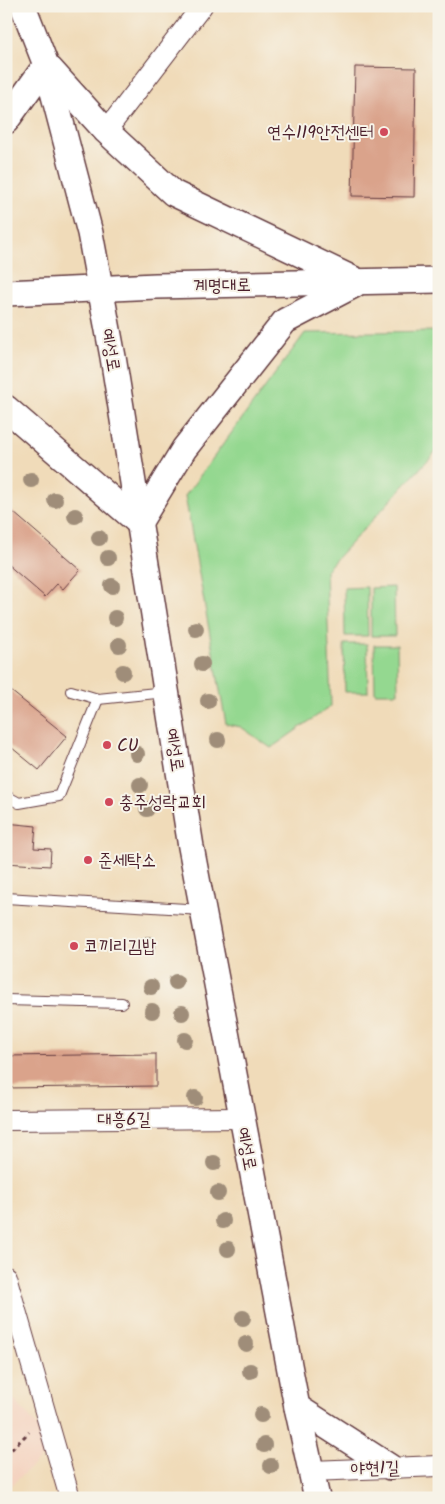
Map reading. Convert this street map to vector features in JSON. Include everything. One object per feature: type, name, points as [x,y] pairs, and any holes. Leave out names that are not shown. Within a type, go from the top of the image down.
[{"type":"street","name":"예성로","points":[[23,6],[46,65],[90,233],[139,523],[190,847],[297,1407],[317,1498]]},
{"type":"street","points":[[106,131],[202,6]]},
{"type":"street","points":[[6,122],[46,65],[106,131],[173,193],[359,282]]},
{"type":"street","name":"계명대로","points":[[6,292],[156,286],[439,280]]},
{"type":"street","points":[[6,408],[139,523],[184,449],[285,321],[359,282]]},
{"type":"street","name":"대흥6길","points":[[6,1120],[241,1118]]},
{"type":"street","points":[[6,1276],[70,1498]]},
{"type":"street","points":[[297,1407],[390,1466]]},
{"type":"street","name":"야현1길","points":[[311,1471],[390,1466],[439,1466]]},
{"type":"lane","points":[[71,691],[98,699],[166,692]]},
{"type":"lane","points":[[6,796],[19,803],[59,796],[98,699]]},
{"type":"lane","points":[[6,898],[202,910]]},
{"type":"lane","points":[[6,1000],[122,1003]]},
{"type":"shaded area","points":[[6,1390],[54,1446],[6,1490]]},
{"type":"green space","points":[[439,331],[439,448],[326,570],[331,706],[271,748],[241,727],[226,724],[185,496],[305,333]]},
{"type":"green space","points":[[367,587],[368,636],[345,636],[344,588]]},
{"type":"green space","points":[[394,587],[395,636],[371,636],[371,588]]},
{"type":"green space","points":[[344,644],[367,644],[368,692],[345,692]]},
{"type":"green space","points":[[374,645],[397,645],[398,693],[375,693]]},
{"type":"building","name":"연수119안전센터","points":[[355,67],[416,68],[414,197],[352,196]]},
{"type":"building","points":[[6,506],[80,570],[63,589],[57,584],[45,597],[6,563]]},
{"type":"building","points":[[6,687],[67,736],[39,770],[6,743]]},
{"type":"building","points":[[6,823],[36,826],[34,848],[51,849],[50,866],[6,863]]},
{"type":"building","points":[[156,1054],[156,1086],[6,1088],[6,1056]]},
{"type":"place","name":"연수119안전센터","points":[[384,132]]},
{"type":"place","name":"CU","points":[[107,745]]},
{"type":"place","name":"충주성락교회","points":[[109,802]]},
{"type":"place","name":"준세탁소","points":[[88,860]]},
{"type":"place","name":"코끼리김밥","points":[[74,946]]}]
